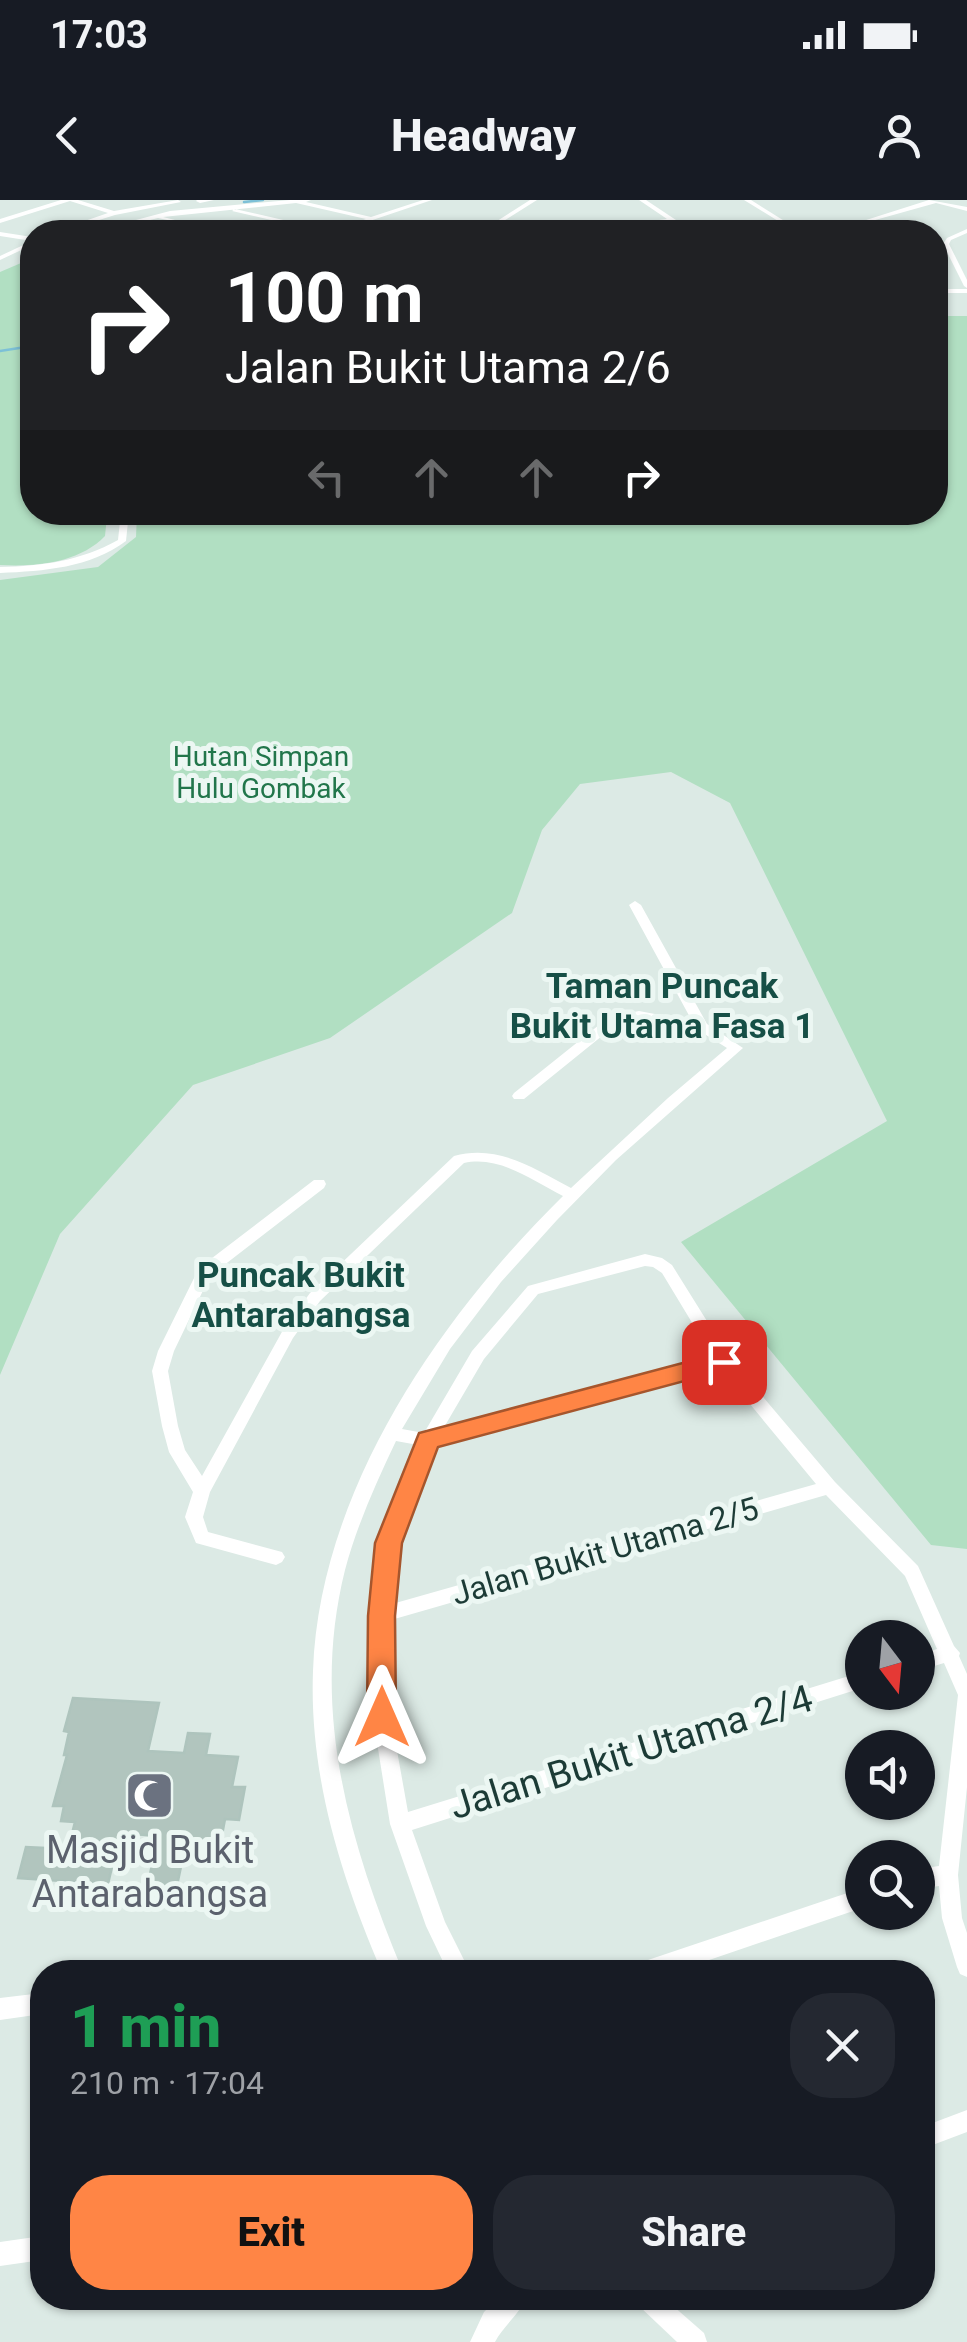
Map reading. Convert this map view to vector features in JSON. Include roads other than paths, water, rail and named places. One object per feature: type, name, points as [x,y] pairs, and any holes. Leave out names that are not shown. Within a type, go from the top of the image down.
[{"type":"street","points":[[0,222],[70,200],[114,214]]},
{"type":"street","points":[[95,220],[210,200]]},
{"type":"street","points":[[140,220],[308,200]]},
{"type":"street","points":[[392,200],[413,205]]},
{"type":"street","points":[[369,220],[430,200]]},
{"type":"street","points":[[507,220],[534,200]]},
{"type":"street","points":[[642,200],[673,220]]},
{"type":"street","points":[[747,200],[780,220]]},
{"type":"street","points":[[129,220],[200,201]]},
{"type":"street","points":[[869,220],[934,201],[967,209]]},
{"type":"street","points":[[296,202],[372,219]]},
{"type":"street","points":[[219,208],[273,220]]},
{"type":"street","points":[[154,216],[170,220]]},
{"type":"street","points":[[251,220],[259,217]]},
{"type":"street","points":[[967,231],[948,239],[967,291]]},
{"type":"street","points":[[948,246],[967,248]]},
{"type":"street","points":[[0,570],[39,569],[93,558],[122,540],[124,525]]},
{"type":"street","points":[[635,905],[702,1027]]},
{"type":"street","points":[[387,1960],[342,1844],[326,1744],[323,1668],[336,1568],[391,1434],[437,1352],[477,1298],[636,1134],[736,1048],[702,1027],[638,1015],[614,1020],[519,1096]]},
{"type":"street","points":[[276,1557],[202,1538],[194,1517],[202,1490],[288,1334],[315,1296],[459,1159],[474,1153],[490,1155],[574,1196]]},
{"type":"street","points":[[202,1490],[178,1452],[170,1426],[160,1371],[166,1351],[204,1272],[319,1184]]},
{"type":"street","points":[[453,1960],[436,1926],[400,1824],[382,1717],[382,1616],[388,1543],[428,1440],[478,1355],[533,1290],[645,1260],[667,1269],[724,1362],[828,1487],[912,1571],[950,1653],[967,1695],[948,1876],[952,1918],[967,1967]]},
{"type":"street","points":[[391,1434],[428,1440],[724,1362]]},
{"type":"street","name":"Jalan Bukit Utama 2/5","points":[[382,1616],[828,1487]]},
{"type":"street","points":[[935,1658],[950,1653]]},
{"type":"street","name":"Jalan Bukit Utama 2/4","points":[[400,1824],[845,1685]]},
{"type":"street","points":[[935,1877],[948,1876]]},
{"type":"street","points":[[680,1960],[845,1904]]},
{"type":"street","points":[[0,2009],[30,2005]]},
{"type":"street","points":[[935,2133],[967,2120]]},
{"type":"street","points":[[0,2254],[30,2250]]},
{"type":"street","points":[[482,2342],[504,2310]]},
{"type":"street","points":[[660,2310],[696,2342]]},
{"type":"waterway","points":[[244,202],[263,200]]},
{"type":"waterway","points":[[0,351],[20,348]]},
{"type":"place","name":"Masjid Bukit Antarabangsa","points":[[150,1796]]},
{"type":"district","name":"Taman Puncak Bukit Utama Fasa 1","points":[[662,1006]]},
{"type":"district","name":"Puncak Bukit Antarabangsa","points":[[301,1295]]},
{"type":"park label","name":"Hutan Simpan Hulu Gombak","points":[[261,772]]}]
